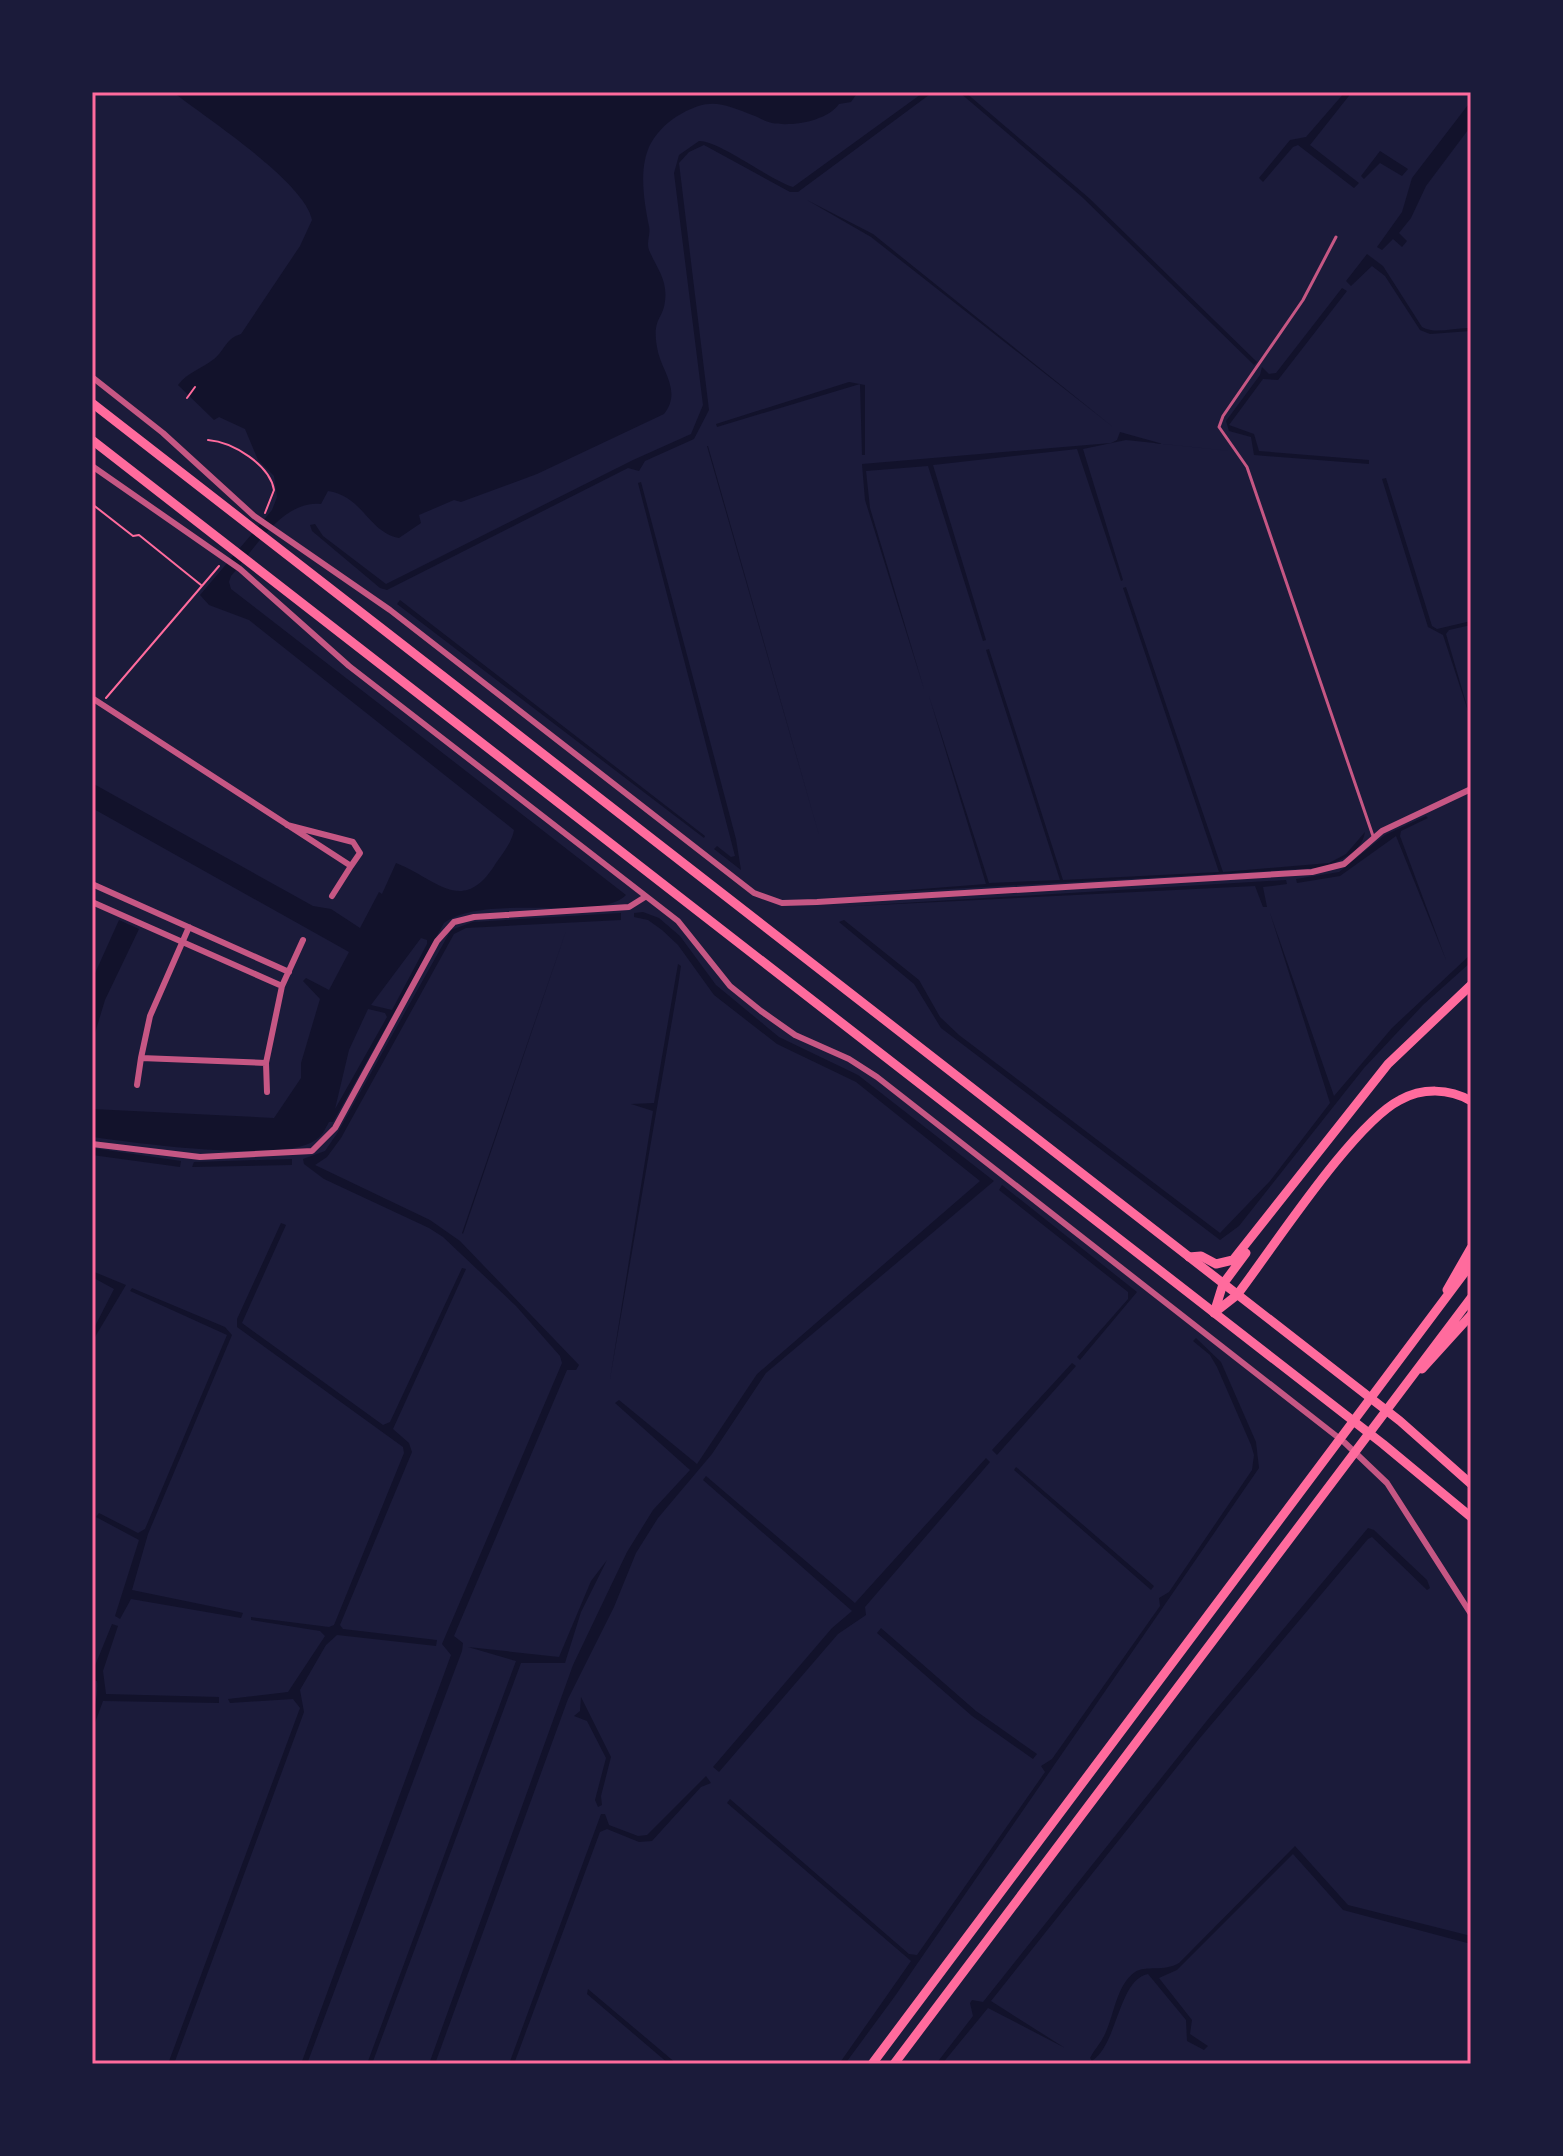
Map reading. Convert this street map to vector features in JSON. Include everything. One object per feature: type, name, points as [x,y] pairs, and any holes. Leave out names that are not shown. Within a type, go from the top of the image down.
[{"type":"main road","points":[[92,403],[247,524],[270,535],[1427,1443],[1471,1484]]},
{"type":"main road","points":[[92,440],[1214,1313],[1471,1517]]},
{"type":"main road","points":[[1214,1313],[1223,1284],[1269,1217],[1388,1064],[1471,985]]},
{"type":"main road","points":[[1214,1313],[1237,1295],[1344,1153],[1385,1110],[1401,1099],[1429,1091],[1452,1093],[1471,1101]]},
{"type":"main road","points":[[1189,1257],[1201,1256],[1216,1264],[1228,1263],[1269,1217]]},
{"type":"main road","points":[[1441,1304],[1453,1274],[1471,1248]]},
{"type":"main road","points":[[872,2064],[1471,1264]]},
{"type":"main road","points":[[894,2064],[1471,1298]]},
{"type":"main road","points":[[1408,1382],[1436,1357],[1471,1315]]},
{"type":"street","points":[[92,377],[163,433],[254,516],[270,535],[390,610],[754,893],[773,901],[817,902],[1292,874],[1337,867],[1356,855],[1373,836],[1471,789]]},
{"type":"street","points":[[92,466],[221,554],[349,666],[686,929],[730,986],[777,1024],[877,1077],[1370,1464],[1407,1513],[1471,1614]]},
{"type":"street","points":[[92,698],[351,866]]},
{"type":"street","points":[[287,825],[356,843],[360,853],[332,896]]},
{"type":"street","points":[[92,884],[289,972]]},
{"type":"street","points":[[92,1144],[200,1157],[312,1151],[335,1128],[437,941],[454,922],[474,917],[629,907],[645,897]]},
{"type":"street","points":[[92,902],[282,986]]},
{"type":"street","points":[[137,1085],[150,1016],[189,927]]},
{"type":"street","points":[[267,1092],[266,1063],[282,986],[303,940]]},
{"type":"street","points":[[141,1058],[266,1063]]},
{"type":"lane","points":[[1336,237],[1303,300],[1223,416],[1219,427],[1247,467],[1373,836]]},
{"type":"path","points":[[187,398],[195,387]]},
{"type":"path","points":[[92,504],[133,536],[139,535],[202,586],[101,704]]},
{"type":"shaded area","points":[[173,92],[858,92],[851,102],[839,104],[818,119],[789,124],[770,122],[717,104],[701,105],[672,119],[651,143],[644,163],[643,184],[649,229],[648,247],[663,280],[665,293],[656,330],[659,355],[671,388],[669,405],[664,414],[537,474],[461,502],[454,500],[419,515],[421,523],[399,538],[380,529],[350,500],[328,491],[321,504],[307,505],[282,518],[231,576],[231,589],[626,895],[612,903],[593,907],[487,909],[463,914],[444,923],[333,1122],[329,1122],[314,1141],[271,1150],[206,1150],[92,1137],[92,1109],[274,1118],[301,1078],[301,1063],[320,999],[303,981],[306,978],[329,990],[349,952],[92,808],[92,783],[313,906],[331,909],[360,928],[379,892],[382,894],[396,863],[449,889],[461,891],[472,888],[484,879],[496,863],[514,830],[249,620],[209,605],[200,595],[272,510],[277,497],[274,476],[258,460],[245,429],[219,417],[214,420],[178,385],[214,359],[229,341],[241,334],[300,246],[312,220],[305,205],[274,170]],"holes":[[[421,938],[427,940],[427,944],[392,1010],[371,1005]],[[368,1009],[385,1013],[387,1017],[335,1109],[349,1050]]]},
{"type":"shaded area","points":[[924,92],[933,92],[798,192],[790,192],[704,145],[689,152],[679,163],[709,410],[694,439],[645,461],[639,471],[628,468],[387,590],[380,588],[312,531],[310,525],[315,524],[323,536],[386,584],[691,434],[703,405],[674,173],[679,155],[699,141],[708,143],[793,187]]},
{"type":"shaded area","points":[[959,92],[965,92],[1089,198],[1257,362],[1254,365],[1082,197]]},
{"type":"shaded area","points":[[1345,92],[1352,92],[1310,145],[1359,183],[1354,188],[1298,145],[1263,182],[1259,178],[1290,140],[1306,137]]},
{"type":"shaded area","points":[[1471,101],[1471,126],[1426,186],[1411,218],[1399,233],[1407,241],[1402,247],[1393,239],[1382,250],[1377,247],[1402,212],[1412,178]]},
{"type":"shaded area","points":[[1380,151],[1408,169],[1402,176],[1380,163],[1364,179],[1361,176]]},
{"type":"shaded area","points":[[807,200],[873,234],[1113,427],[871,237]]},
{"type":"shaded area","points":[[1367,254],[1383,266],[1422,327],[1439,331],[1471,328],[1471,331],[1430,334],[1420,330],[1385,276],[1372,266],[1351,286],[1346,281]]},
{"type":"shaded area","points":[[1342,288],[1347,291],[1278,380],[1263,379],[1229,425],[1254,434],[1259,451],[1369,460],[1369,464],[1254,455],[1251,437],[1229,431],[1226,421],[1260,375],[1262,367],[1269,374],[1276,373]]},
{"type":"shaded area","points":[[849,382],[860,384],[717,427],[716,424]]},
{"type":"shaded area","points":[[860,384],[865,385],[865,455],[862,455]]},
{"type":"shaded area","points":[[1120,432],[1163,444],[1126,440],[1083,449],[1121,581],[1077,449],[933,465],[986,640],[983,641],[928,466],[866,471],[870,508],[924,689],[865,500],[862,464],[1111,443],[1117,440]]},
{"type":"shaded area","points":[[707,446],[708,446],[819,835]]},
{"type":"shaded area","points":[[1386,478],[1432,626],[1437,629],[1471,621],[1471,625],[1449,630],[1446,634],[1471,720],[1443,635],[1428,627],[1382,479]]},
{"type":"shaded area","points":[[641,482],[736,839],[741,870],[714,849],[717,846],[731,857],[735,856],[638,483]]},
{"type":"shaded area","points":[[1126,587],[1223,872],[1329,863],[1346,854],[1365,832],[1359,846],[1340,860],[1318,868],[845,895],[986,884],[929,696],[989,883],[1060,880],[986,650],[989,649],[1063,880],[1219,872],[1123,588]]},
{"type":"shaded area","points":[[400,600],[705,836],[704,838],[397,604]]},
{"type":"shaded area","points":[[1426,816],[1428,818],[1401,831],[1400,836],[1446,960],[1396,836],[1340,876],[1297,883],[1296,879],[1339,872],[1385,835]]},
{"type":"shaded area","points":[[1286,880],[1287,884],[1263,887],[1267,907],[1263,907],[1255,886],[837,907]]},
{"type":"shaded area","points":[[643,912],[659,918],[680,936],[716,985],[779,1037],[858,1075],[994,1181],[766,1373],[712,1454],[658,1518],[636,1553],[614,1607],[568,1699],[435,2064],[429,2064],[573,1665],[627,1552],[653,1510],[690,1470],[615,1403],[619,1400],[697,1464],[757,1374],[980,1181],[856,1082],[777,1044],[714,995],[678,945],[648,920],[634,917],[634,913]]},
{"type":"shaded area","points":[[621,913],[621,920],[466,928],[454,934],[341,1138],[327,1157],[315,1165],[430,1220],[460,1241],[579,1365],[576,1370],[567,1370],[454,1636],[463,1643],[462,1651],[307,2064],[301,2064],[451,1655],[442,1644],[562,1363],[560,1356],[516,1306],[443,1237],[324,1179],[304,1164],[303,1159],[325,1151],[338,1132],[451,930],[473,922]]},
{"type":"shaded area","points":[[1270,913],[1334,1096],[1392,1028],[1471,954],[1471,962],[1423,1005],[1364,1068],[1239,1226],[1220,1240],[941,1028],[914,984],[839,922],[844,920],[919,980],[940,1017],[959,1035],[1220,1233],[1270,1181],[1330,1103]]},
{"type":"shaded area","points":[[119,920],[139,929],[105,1000],[92,1043],[92,980]]},
{"type":"shaded area","points":[[566,931],[463,1234],[462,1233]]},
{"type":"shaded area","points":[[678,964],[681,966],[678,986],[610,1379],[653,1111],[631,1104],[654,1103]]},
{"type":"shaded area","points":[[92,1148],[181,1161],[180,1167],[92,1155]]},
{"type":"shaded area","points":[[292,1159],[292,1165],[192,1167],[194,1162]]},
{"type":"shaded area","points":[[1002,1185],[1137,1292],[1080,1360],[1077,1357],[1128,1299],[1128,1292],[999,1190]]},
{"type":"shaded area","points":[[281,1223],[286,1225],[242,1323],[383,1425],[390,1422],[462,1268],[466,1269],[393,1429],[409,1443],[412,1452],[340,1625],[343,1629],[437,1640],[436,1646],[337,1635],[326,1645],[300,1690],[304,1712],[174,2064],[168,2064],[300,1708],[293,1699],[230,1703],[228,1699],[288,1692],[325,1636],[320,1631],[251,1620],[251,1617],[329,1627],[334,1625],[404,1453],[403,1447],[237,1327],[237,1319]]},
{"type":"shaded area","points":[[92,1271],[126,1285],[92,1342],[92,1332],[114,1289],[92,1277]]},
{"type":"shaded area","points":[[132,1288],[225,1327],[232,1335],[148,1534],[132,1590],[243,1613],[241,1618],[131,1599],[120,1619],[115,1616],[139,1540],[96,1517],[99,1513],[138,1533],[145,1529],[227,1335],[130,1291]]},
{"type":"shaded area","points":[[1196,1338],[1221,1362],[1256,1442],[1259,1468],[895,1996],[845,2064],[839,2064],[911,1961],[727,1803],[730,1799],[909,1954],[917,1955],[1045,1772],[1041,1766],[1052,1759],[1160,1606],[1159,1598],[1169,1592],[1252,1470],[1254,1455],[1251,1445],[1217,1367],[1210,1355],[1193,1341]]},
{"type":"shaded area","points":[[1072,1363],[1076,1366],[997,1455],[992,1450]]},
{"type":"shaded area","points":[[986,1458],[990,1462],[865,1607],[866,1615],[838,1634],[719,1772],[713,1767],[832,1628],[852,1611],[703,1480],[706,1476],[855,1603]]},
{"type":"shaded area","points":[[1016,1467],[1154,1586],[1151,1590],[1014,1470]]},
{"type":"shaded area","points":[[1368,1528],[1374,1530],[1427,1580],[1430,1588],[1427,1590],[1372,1537],[1368,1539],[1200,1738],[991,2001],[1065,2048],[988,2008],[942,2064],[936,2064],[973,2016],[972,2000],[983,2002],[1209,1718]]},
{"type":"shaded area","points":[[607,1560],[581,1612],[565,1663],[521,1663],[372,2064],[367,2064],[516,1661],[468,1647],[559,1657],[591,1581]]},
{"type":"shaded area","points":[[112,1624],[118,1626],[103,1671],[106,1694],[219,1697],[219,1703],[103,1701],[92,1731],[97,1681],[92,1680],[92,1673]]},
{"type":"shaded area","points":[[881,1628],[976,1711],[1037,1754],[1033,1759],[972,1716],[877,1633]]},
{"type":"shaded area","points":[[581,1697],[611,1757],[601,1796],[602,1805],[598,1807],[595,1800],[606,1758],[587,1721],[574,1716],[580,1711]]},
{"type":"shaded area","points":[[706,1776],[711,1783],[701,1787],[652,1841],[639,1842],[607,1829],[600,1832],[514,2064],[509,2064],[601,1814],[605,1814],[609,1825],[638,1836],[647,1835]]},
{"type":"shaded area","points":[[1295,1846],[1348,1905],[1471,1936],[1471,1944],[1343,1910],[1293,1854],[1177,1970],[1159,1978],[1192,2020],[1190,2034],[1208,2046],[1204,2050],[1187,2041],[1186,2020],[1148,1974],[1130,1988],[1108,2041],[1092,2061],[1090,2058],[1104,2036],[1119,1993],[1129,1978],[1139,1970],[1179,1963]]},
{"type":"shaded area","points":[[588,1989],[677,2064],[669,2064],[587,1994]]}]
